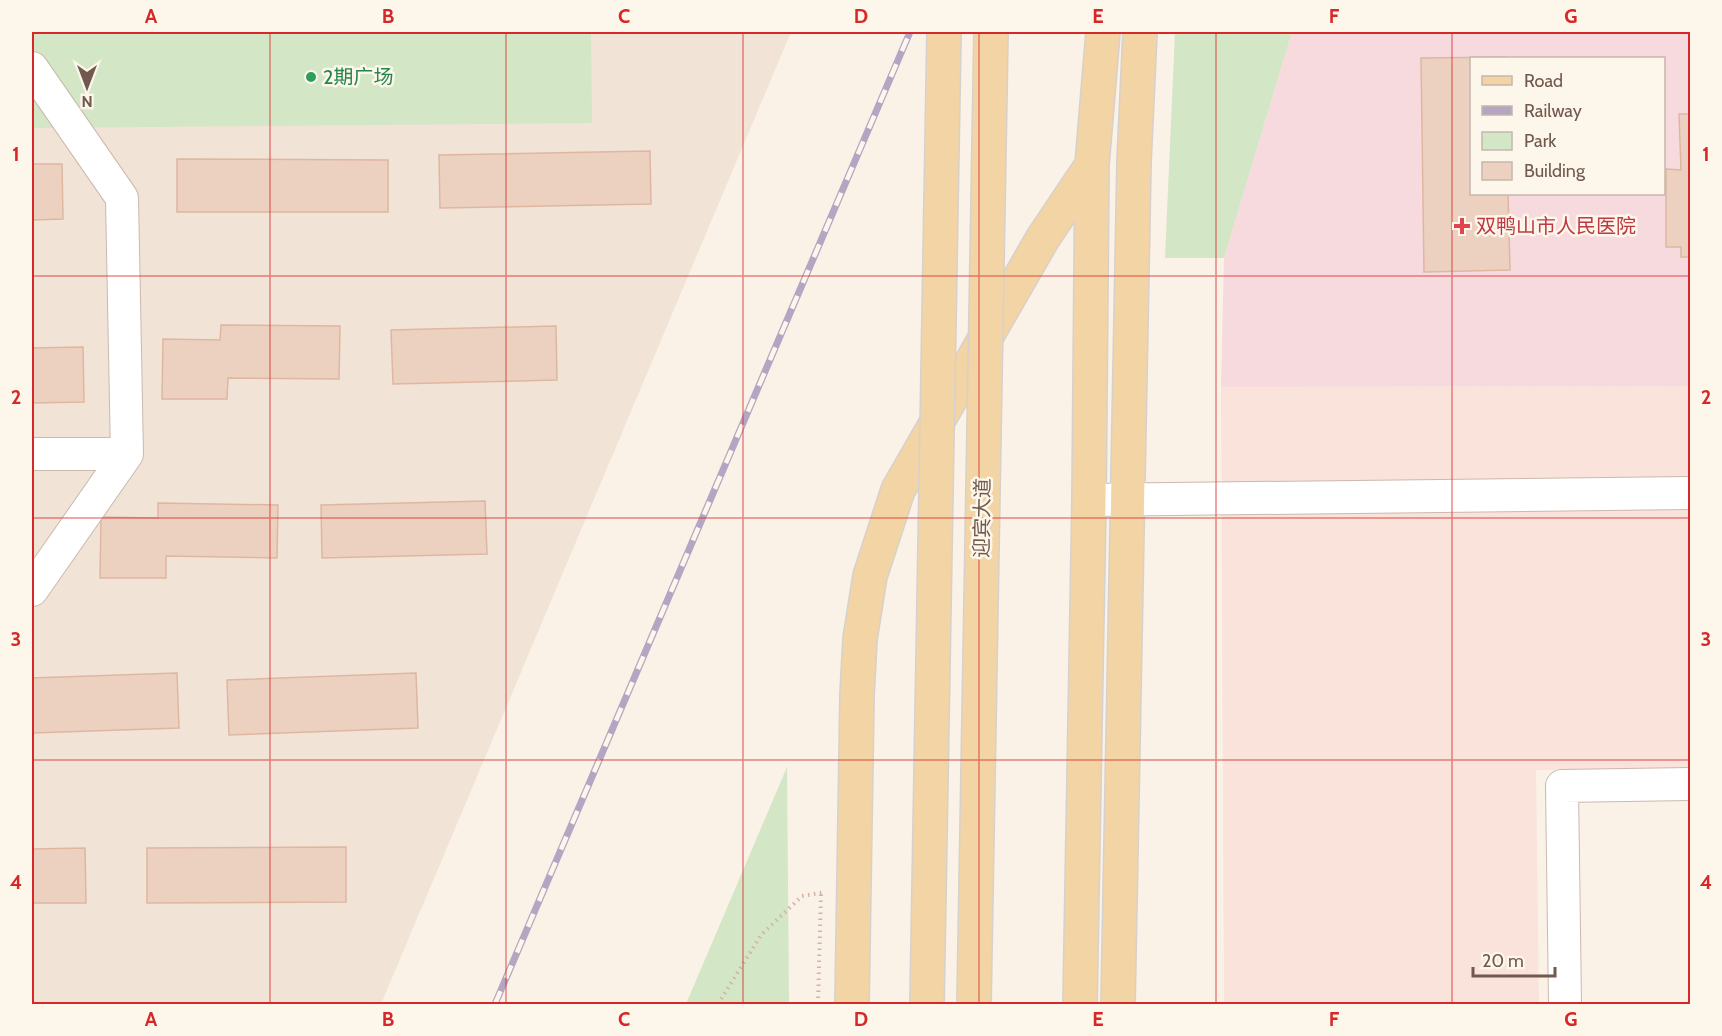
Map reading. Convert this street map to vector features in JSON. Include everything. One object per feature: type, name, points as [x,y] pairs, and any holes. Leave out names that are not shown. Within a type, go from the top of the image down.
[{"type":"main road","points":[[927,1005],[944,32]]},
{"type":"main road","name":"迎宾大道","points":[[974,1005],[991,32]]},
{"type":"main road","points":[[1080,1005],[1092,165],[1103,32]]},
{"type":"main road","points":[[1118,1005],[1126,500],[1134,162],[1140,32]]},
{"type":"main road","points":[[852,1005],[857,707],[860,639],[870,576],[898,490],[1043,238],[1092,165]]},
{"type":"street","points":[[32,68],[122,198],[127,454],[32,590]]},
{"type":"street","points":[[32,454],[127,454]]},
{"type":"street","points":[[1089,500],[1690,493]]},
{"type":"street","points":[[1565,1005],[1562,786],[1690,784]]},
{"type":"path","points":[[718,1005],[761,935],[802,896],[854,887]]},
{"type":"path","points":[[818,1005],[821,893]]},
{"type":"shaded area","points":[[32,32],[791,32],[381,1004],[32,1004]]},
{"type":"shaded area","name":"双鸭山市人民医院","points":[[1292,32],[1690,32],[1690,386],[1221,387],[1224,258]]},
{"type":"shaded area","points":[[1690,386],[1690,769],[1536,770],[1539,1004],[1224,1004],[1221,387]]},
{"type":"green space","name":"2期广场","points":[[32,32],[591,32],[592,123],[32,128]]},
{"type":"green space","points":[[1175,32],[1292,32],[1224,258],[1165,258]]},
{"type":"green space","points":[[787,767],[789,1004],[686,1004]]},
{"type":"building","points":[[1470,57],[1470,195],[1508,195],[1510,270],[1424,272],[1421,58]]},
{"type":"building","points":[[1679,114],[1690,114],[1690,257],[1681,257],[1681,247],[1666,247],[1666,169],[1681,170]]},
{"type":"building","points":[[650,151],[651,204],[440,208],[439,155]]},
{"type":"building","points":[[177,159],[388,160],[388,212],[177,212]]},
{"type":"building","points":[[32,164],[62,164],[63,219],[32,220]]},
{"type":"building","points":[[221,325],[340,326],[339,379],[228,378],[227,399],[162,399],[163,339],[220,340]]},
{"type":"building","points":[[556,326],[557,380],[393,384],[391,330]]},
{"type":"building","points":[[83,347],[84,402],[32,403],[32,348]]},
{"type":"building","points":[[485,501],[487,554],[322,558],[321,505]]},
{"type":"building","points":[[158,503],[278,505],[277,558],[166,556],[166,578],[100,578],[101,517],[158,518]]},
{"type":"building","points":[[177,673],[179,728],[32,733],[32,678]]},
{"type":"building","points":[[416,673],[418,728],[229,735],[227,680]]},
{"type":"building","points":[[346,847],[346,902],[147,903],[147,848]]},
{"type":"building","points":[[85,848],[86,903],[32,903],[32,849]]},
{"type":"railway","points":[[495,1004],[910,32]]},
{"type":"place","name":"2期广场","points":[[311,77]]},
{"type":"place","name":"双鸭山市人民医院","points":[[1462,226]]}]
